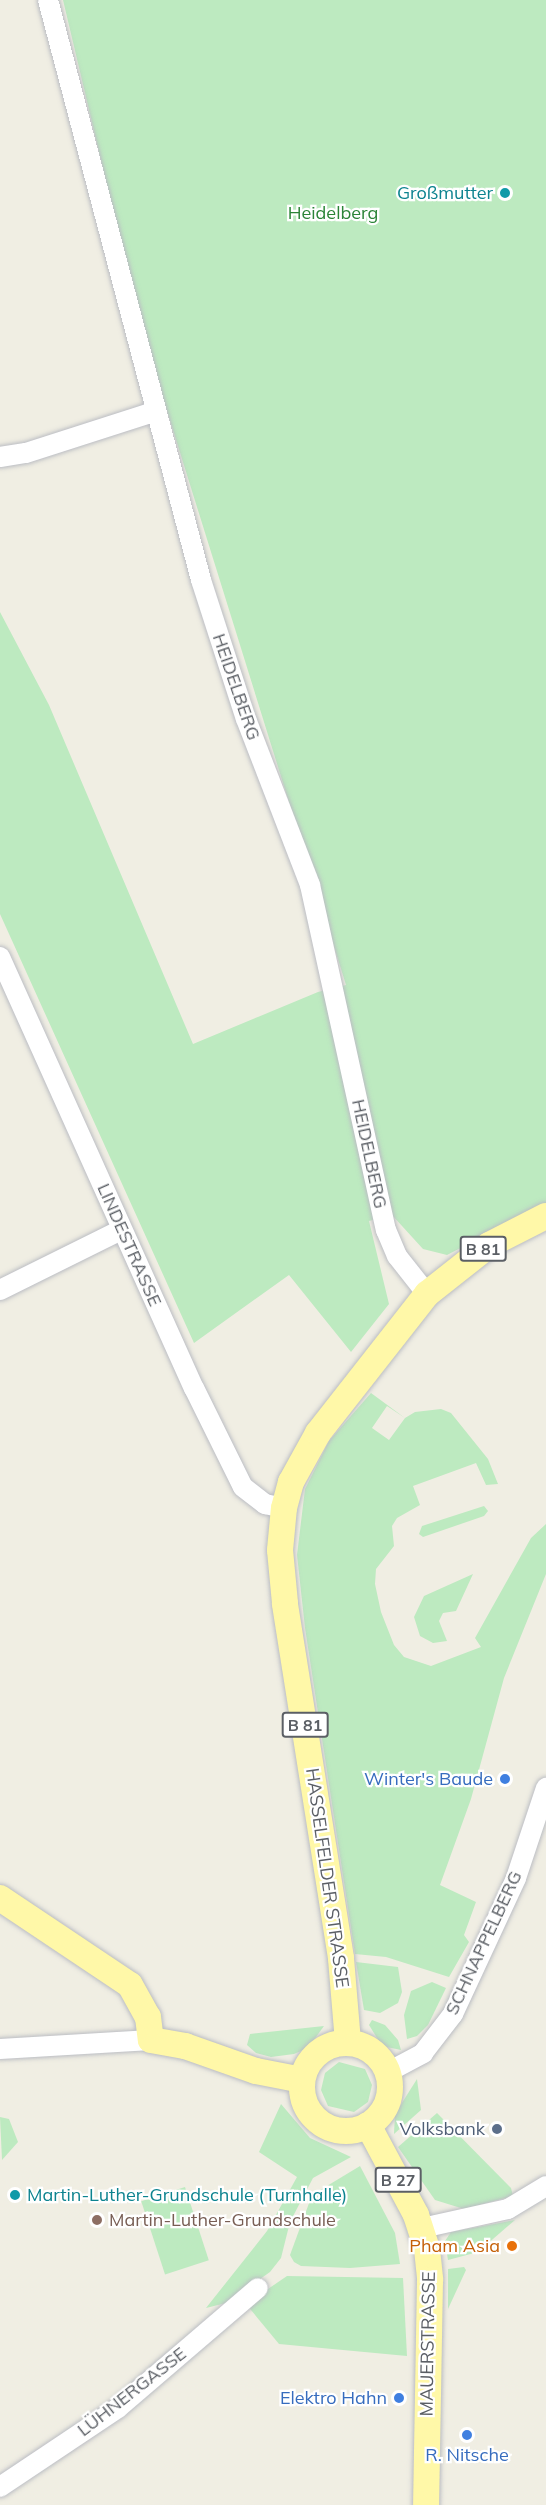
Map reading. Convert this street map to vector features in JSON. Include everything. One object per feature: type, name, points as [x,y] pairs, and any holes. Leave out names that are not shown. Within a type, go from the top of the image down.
[{"type":"main road","name":"HASSELFELDER STRASSE","points":[[348,2042],[339,1948],[285,1603],[280,1550],[284,1508],[291,1482],[318,1433],[427,1294],[489,1245],[546,1216]]},
{"type":"main road","points":[[0,1899],[130,1985],[148,2016],[151,2040],[185,2046],[256,2071],[302,2080]]},
{"type":"main road","points":[[348,2042],[376,2054],[388,2072],[389,2099],[381,2114],[368,2125],[348,2131],[321,2123],[304,2101],[302,2080],[309,2063],[321,2050],[348,2042]]},
{"type":"main road","name":"MAUERSTRASSE","points":[[368,2125],[422,2228],[430,2280],[426,2505]]},
{"type":"street","name":"HEIDELBERG","points":[[48,0],[154,412],[201,580],[246,719],[310,885],[386,1230],[397,1256],[427,1294]]},
{"type":"street","points":[[0,457],[27,453],[154,412]]},
{"type":"street","name":"LINDESTRASSE","points":[[0,957],[122,1230],[243,1487],[265,1504],[284,1508]]},
{"type":"street","points":[[0,1290],[122,1230]]},
{"type":"street","name":"SCHNAPPELBERG","points":[[388,2072],[423,2053],[453,2014],[504,1906],[544,1800]]},
{"type":"street","points":[[0,2049],[151,2040]]},
{"type":"street","points":[[422,2228],[508,2209],[542,2196]]},
{"type":"street","name":"LÜHNERGASSE","points":[[0,2487],[118,2408],[258,2288]]},
{"type":"green space","name":"Heidelberg","points":[[63,0],[546,0],[546,1204],[447,1255],[423,1249],[392,1215],[369,1221],[389,1304],[351,1352],[289,1275],[194,1343],[0,914],[0,612],[49,705],[193,1044],[318,992],[346,985],[139,321]]},
{"type":"green space","points":[[371,1393],[405,1418],[415,1412],[441,1409],[451,1413],[488,1459],[498,1484],[486,1485],[476,1463],[413,1486],[420,1505],[397,1518],[392,1526],[394,1546],[376,1569],[375,1584],[381,1612],[394,1645],[404,1657],[431,1666],[481,1647],[475,1638],[531,1538],[546,1524],[546,1574],[504,1678],[471,1799],[440,1885],[476,1902],[464,1935],[469,1942],[449,1977],[386,1957],[355,1954],[305,1628],[297,1555],[305,1489],[329,1441]],"holes":[[[387,1406],[405,1418],[389,1440],[372,1428]]]},
{"type":"green space","points":[[484,1506],[488,1511],[484,1516],[423,1537],[419,1534],[422,1526]]},
{"type":"green space","points":[[473,1574],[456,1611],[443,1613],[439,1621],[447,1641],[433,1643],[420,1636],[414,1617],[424,1596]]},
{"type":"green space","points":[[356,1962],[398,1967],[402,1992],[398,2003],[380,2013],[364,2010]]},
{"type":"green space","points":[[432,1982],[446,1988],[428,2025],[417,2036],[407,2039],[404,2015],[411,1991]]},
{"type":"green space","points":[[372,2020],[385,2025],[398,2040],[401,2050],[382,2046],[369,2025]]},
{"type":"green space","points":[[324,2026],[308,2048],[294,2054],[271,2057],[256,2053],[247,2045],[250,2034]]},
{"type":"green space","points":[[339,2062],[365,2069],[372,2085],[368,2102],[354,2112],[328,2106],[321,2090],[325,2073]]},
{"type":"green space","points":[[417,2079],[421,2110],[394,2134],[395,2114]]},
{"type":"green space","points":[[281,2104],[310,2138],[351,2157],[313,2178],[290,2222],[281,2258],[270,2272],[226,2303],[206,2308],[267,2231],[297,2177],[259,2152]]},
{"type":"green space","points":[[437,2113],[511,2188],[513,2196],[464,2209],[435,2200],[398,2147]]},
{"type":"green space","points":[[0,2117],[9,2119],[18,2142],[2,2160]]},
{"type":"green space","points":[[360,2166],[395,2233],[400,2264],[350,2268],[301,2266],[294,2262],[290,2255],[312,2195]]},
{"type":"green space","points":[[185,2187],[209,2260],[165,2274],[141,2201]]},
{"type":"green space","points":[[515,2220],[478,2252],[448,2260],[445,2241],[451,2232]]},
{"type":"green space","points":[[464,2267],[466,2270],[448,2309],[448,2269]]},
{"type":"green space","points":[[287,2276],[403,2278],[407,2356],[279,2344],[246,2304]]},
{"type":"place","name":"Großmutter","points":[[505,193]]},
{"type":"place","name":"Winter's Baude","points":[[505,1779]]},
{"type":"place","name":"Volksbank","points":[[497,2129]]},
{"type":"place","name":"Martin-Luther-Grundschule (Turnhalle)","points":[[15,2195]]},
{"type":"place","name":"Martin-Luther-Grundschule","points":[[97,2220]]},
{"type":"place","name":"Pham Asia","points":[[512,2246]]},
{"type":"place","name":"Elektro Hahn","points":[[399,2398]]},
{"type":"place","name":"R. Nitsche","points":[[467,2435]]}]
